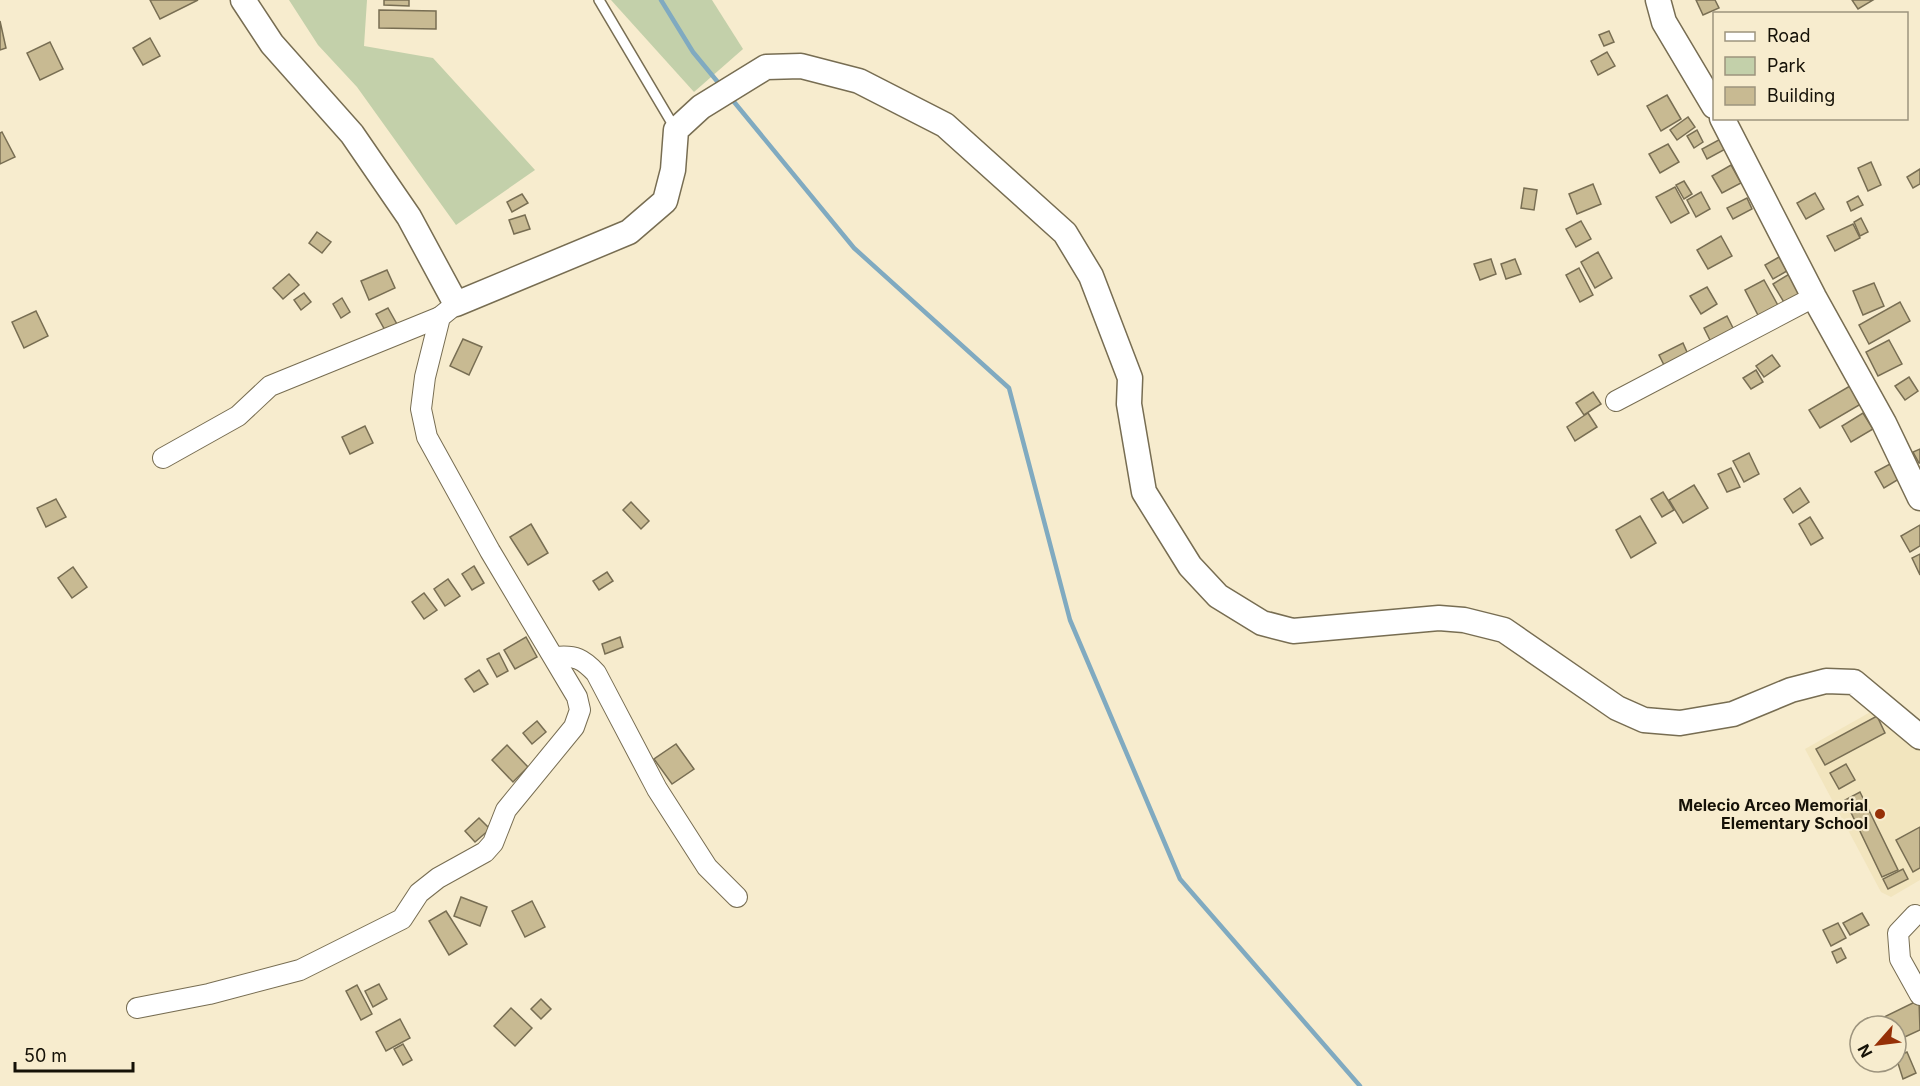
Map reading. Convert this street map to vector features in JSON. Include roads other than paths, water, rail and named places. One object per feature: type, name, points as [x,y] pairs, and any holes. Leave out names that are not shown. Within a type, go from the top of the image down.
[{"type":"street","points":[[137,1008],[209,994],[300,970],[402,919],[419,894],[438,878],[485,852],[493,843],[506,810],[574,728],[580,710],[577,697],[556,657],[490,551],[427,437],[421,410],[425,377],[448,311],[409,218],[352,134],[272,44],[243,0]]},
{"type":"street","points":[[1658,0],[1664,22],[1713,104]]},
{"type":"street","points":[[163,458],[238,416],[270,386],[629,232],[665,201],[673,170],[676,130],[701,107],[766,67],[801,66],[859,81],[911,105],[945,125],[1065,233],[1091,276],[1130,378],[1129,404],[1144,492],[1190,566],[1218,596],[1262,623],[1293,631],[1439,618],[1464,620],[1504,630],[1617,708],[1644,720],[1680,723],[1733,714],[1799,688],[1826,681],[1854,682],[1920,737]]},
{"type":"street","points":[[1723,120],[1814,297],[1884,423],[1920,498]]},
{"type":"street","points":[[1616,401],[1814,297]]},
{"type":"street","points":[[556,657],[573,655],[586,662],[596,673],[657,789],[707,867],[736,897]]},
{"type":"street","points":[[1915,915],[1899,933],[1900,959],[1920,995]]},
{"type":"lane","points":[[599,0],[676,130]]},
{"type":"waterway","points":[[661,0],[693,52],[721,86]]},
{"type":"waterway","points":[[730,97],[854,248],[1009,388],[1070,620],[1180,879],[1360,1086]]},
{"type":"place","name":"Melecio Arceo Memorial Elementary School","points":[[1880,814]]}]
